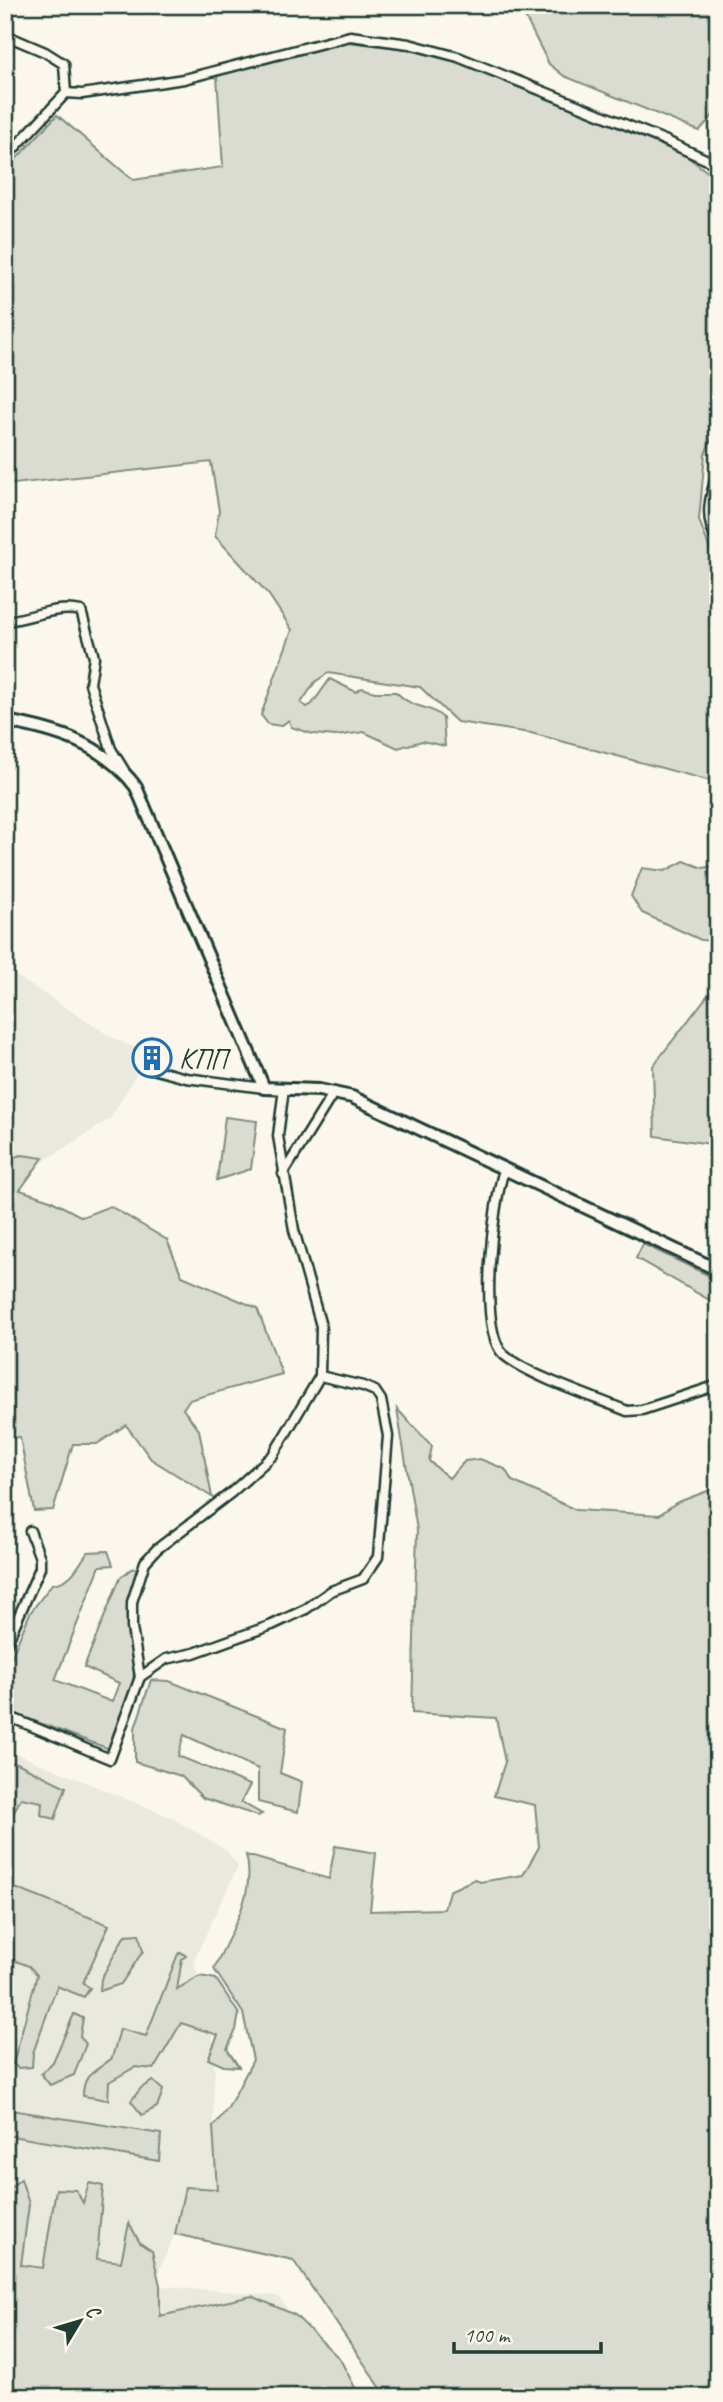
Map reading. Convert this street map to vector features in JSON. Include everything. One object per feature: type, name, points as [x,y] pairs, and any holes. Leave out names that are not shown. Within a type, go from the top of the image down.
[{"type":"street","points":[[5,35],[45,52],[64,64],[66,93],[5,158]]},
{"type":"street","points":[[66,93],[82,94],[184,79],[350,36],[409,44],[458,57],[664,140],[718,165]]},
{"type":"street","points":[[718,471],[708,501],[711,532],[718,542]]},
{"type":"street","points":[[5,621],[30,614],[81,611],[94,657],[90,684],[111,749],[136,787],[190,908],[264,1088]]},
{"type":"street","points":[[5,721],[64,734],[100,753],[127,774]]},
{"type":"street","points":[[141,1066],[186,1078],[264,1088],[334,1092],[352,1097],[718,1270]]},
{"type":"street","points":[[5,1715],[110,1759],[140,1677],[132,1628],[132,1602],[145,1562],[157,1549],[232,1492],[273,1455],[320,1376],[321,1326],[294,1230],[278,1136],[284,1088]]},
{"type":"street","points":[[284,1174],[334,1092]]},
{"type":"street","points":[[504,1170],[497,1192],[491,1281],[493,1334],[503,1354],[532,1370],[627,1411],[642,1410],[718,1385]]},
{"type":"street","points":[[140,1677],[166,1659],[194,1653],[272,1625],[306,1609],[331,1591],[363,1579],[378,1557],[387,1436],[382,1400],[375,1391],[363,1386],[320,1376]]},
{"type":"street","points":[[5,1647],[40,1567],[40,1558],[30,1531]]},
{"type":"shaded area","points":[[519,5],[718,5],[718,110],[699,131],[564,76],[549,64]]},
{"type":"shaded area","points":[[348,42],[407,49],[459,62],[685,155],[718,180],[718,424],[705,454],[699,520],[718,571],[718,783],[531,733],[457,722],[420,687],[328,673],[315,682],[301,703],[307,707],[312,704],[330,679],[356,692],[362,688],[375,692],[396,692],[409,702],[432,710],[443,718],[445,746],[422,741],[398,748],[364,732],[336,736],[313,734],[291,727],[289,720],[281,726],[268,724],[261,715],[292,630],[269,595],[215,536],[219,511],[211,462],[5,485],[5,171],[57,115],[133,180],[223,167],[217,76],[270,58]]},
{"type":"shaded area","points":[[684,861],[703,868],[718,865],[718,941],[701,940],[642,913],[631,896],[642,868],[665,871]]},
{"type":"shaded area","points":[[5,969],[107,1034],[147,1055],[110,1119],[44,1161],[42,1158],[5,1156]]},
{"type":"shaded area","points":[[718,982],[718,1145],[655,1136],[653,1066]]},
{"type":"shaded area","points":[[225,1117],[257,1121],[251,1169],[217,1180]]},
{"type":"shaded area","points":[[22,1155],[43,1158],[20,1190],[50,1200],[82,1217],[110,1206],[167,1240],[182,1276],[257,1308],[282,1374],[189,1400],[183,1409],[199,1430],[212,1497],[151,1459],[126,1425],[97,1444],[73,1444],[53,1510],[34,1511],[20,1437],[5,1438],[5,1156],[10,1158]]},
{"type":"shaded area","points":[[643,1244],[718,1280],[718,1305],[636,1258]]},
{"type":"shaded area","points":[[397,1409],[432,1446],[429,1461],[449,1478],[465,1461],[480,1459],[505,1469],[512,1481],[576,1510],[659,1515],[676,1503],[718,1487],[718,2397],[387,2397],[293,2260],[175,2234],[185,2187],[217,2189],[213,2127],[228,2108],[253,2060],[243,2013],[214,1969],[245,1899],[248,1884],[246,1855],[329,1879],[335,1846],[376,1853],[370,1911],[444,1909],[449,1891],[475,1879],[480,1882],[523,1875],[539,1847],[535,1805],[494,1796],[505,1762],[496,1718],[412,1713],[417,1530]]},
{"type":"shaded area","points":[[108,1551],[113,1565],[100,1566],[55,1680],[112,1702],[119,1683],[84,1667],[120,1578],[131,1569],[137,1568],[128,1620],[134,1666],[133,1681],[112,1750],[5,1710],[5,1672],[30,1613],[52,1584],[69,1577],[88,1552]]},
{"type":"shaded area","points":[[151,1680],[169,1681],[287,1728],[280,1773],[302,1782],[298,1812],[258,1802],[258,1769],[184,1735],[178,1756],[250,1785],[241,1802],[262,1814],[258,1816],[203,1798],[181,1776],[135,1762],[135,1728]]},
{"type":"shaded area","points":[[5,1749],[170,1817],[226,1850],[238,1866],[194,1960],[215,2047],[213,2127],[218,2190],[185,2187],[175,2234],[153,2285],[278,2296],[352,2397],[5,2397]]},
{"type":"shaded area","points":[[17,1763],[66,1787],[55,1819],[41,1815],[42,1802],[21,1798],[5,1829],[5,1764]]},
{"type":"shaded area","points":[[5,1884],[109,1925],[83,1983],[90,1988],[84,1997],[57,1986],[33,2053],[32,2067],[18,2068],[13,2064],[37,1975],[29,1966],[11,1959],[5,1971]]},
{"type":"shaded area","points":[[139,1934],[143,1951],[121,1984],[100,1991],[101,1979],[125,1935]]},
{"type":"shaded area","points":[[181,1952],[186,1956],[182,1959],[177,1989],[200,1976],[216,1979],[239,2014],[236,2030],[227,2049],[239,2067],[224,2066],[208,2059],[218,2035],[181,2023],[154,2069],[135,2067],[109,2082],[108,2100],[83,2096],[88,2077],[112,2058],[120,2029],[146,2036]]},
{"type":"shaded area","points":[[74,2014],[83,2018],[80,2036],[86,2044],[74,2075],[50,2085],[41,2074],[53,2062]]},
{"type":"shaded area","points":[[153,2081],[163,2090],[157,2107],[142,2115],[131,2101],[141,2088]]},
{"type":"shaded area","points":[[5,2109],[161,2134],[159,2161],[5,2135]]},
{"type":"shaded area","points":[[21,2179],[29,2204],[21,2265],[43,2268],[56,2189],[76,2190],[83,2203],[89,2183],[103,2186],[97,2259],[121,2262],[129,2223],[140,2243],[152,2251],[160,2285],[160,2316],[252,2296],[295,2315],[340,2359],[360,2397],[5,2397],[5,2192]]},
{"type":"place","name":"КПП","points":[[152,1058]]}]
